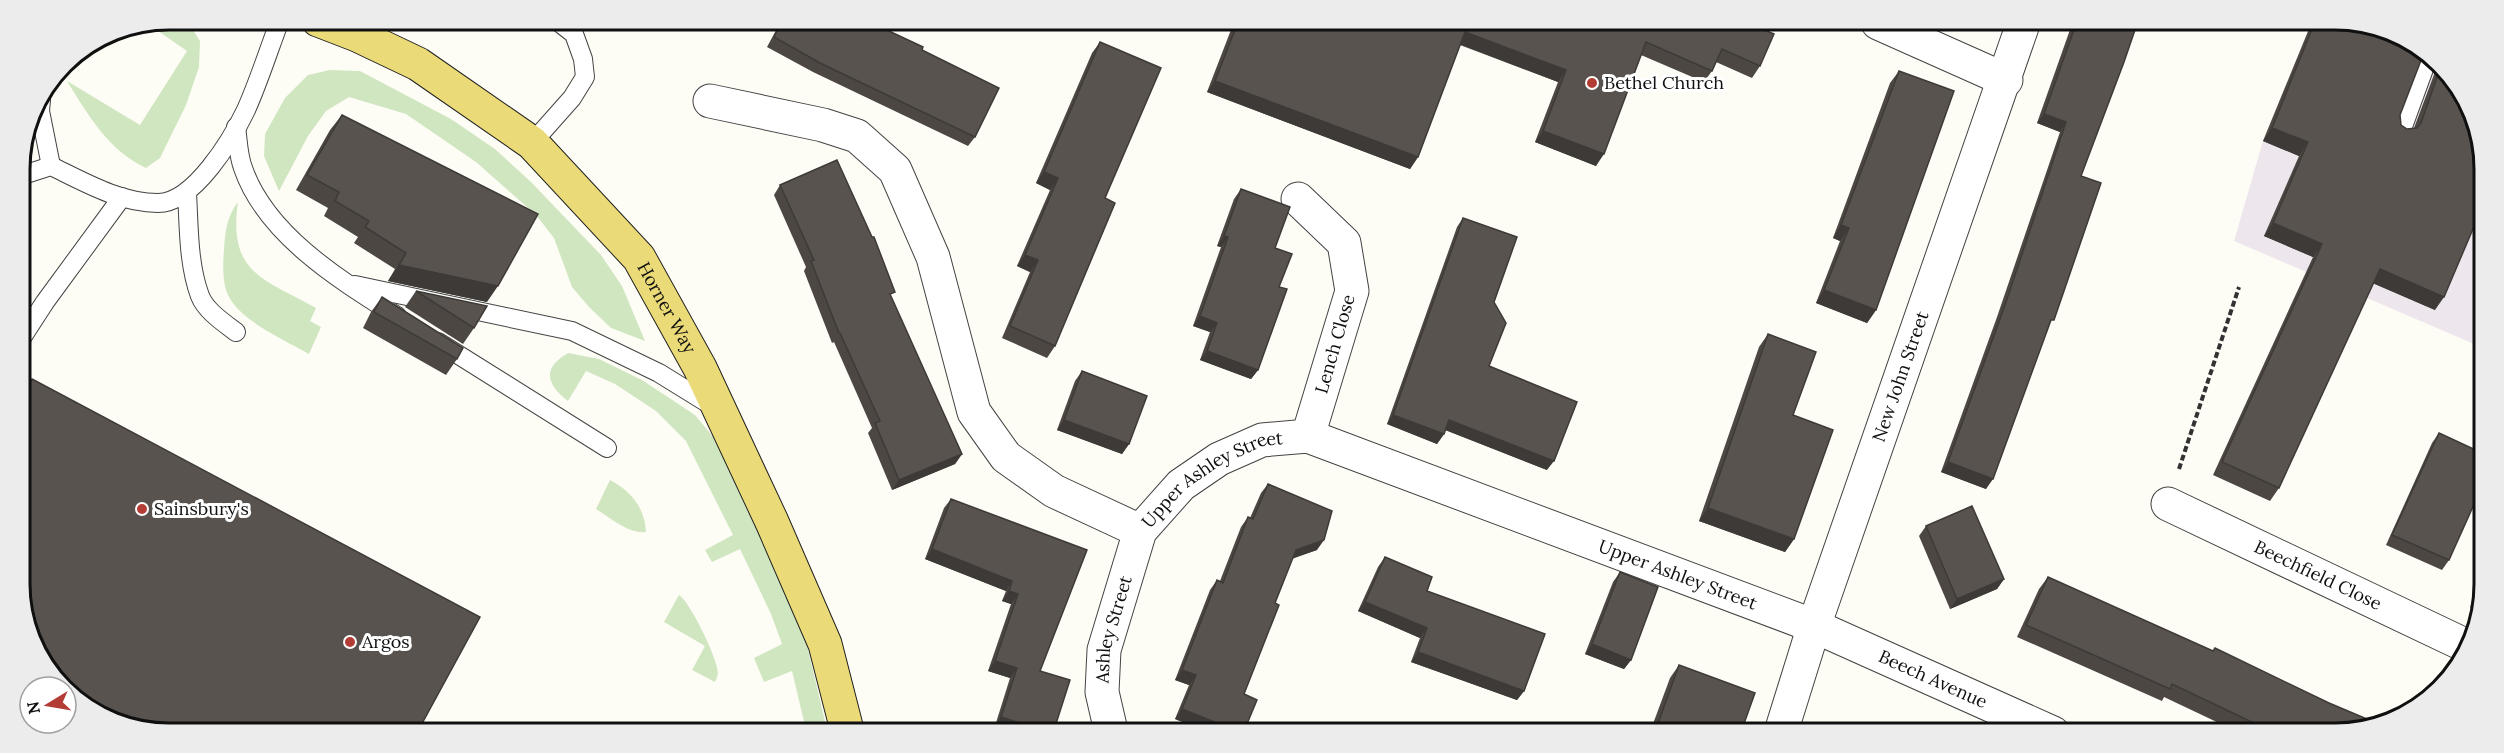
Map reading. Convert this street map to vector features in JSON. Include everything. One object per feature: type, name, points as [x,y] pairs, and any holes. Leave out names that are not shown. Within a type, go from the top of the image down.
[{"type":"main road","name":"Horner Way","points":[[344,30],[418,64],[532,143],[639,258],[700,368],[772,522],[825,644],[845,723]]},
{"type":"street","points":[[1894,30],[2006,80]]},
{"type":"street","name":"New John Street","points":[[1784,723],[1814,626],[2022,30]]},
{"type":"street","name":"Upper Ashley Street","points":[[710,101],[823,125],[857,136],[895,170],[933,257],[974,412],[1006,457],[1054,491],[1140,531],[1181,485],[1219,459],[1262,440],[1308,436],[1814,626]]},
{"type":"street","name":"Lench Close","points":[[1298,199],[1344,243],[1352,291],[1308,436]]},
{"type":"street","name":"Beechfield Close","points":[[2168,504],[2461,643]]},
{"type":"street","name":"Ashley Street","points":[[1109,723],[1102,692],[1104,650],[1140,531]]},
{"type":"street","name":"Beech Avenue","points":[[1814,626],[2031,723]]},
{"type":"lane","points":[[30,173],[51,166],[122,197],[160,203],[187,193],[212,164],[246,109],[276,30]]},
{"type":"lane","points":[[532,143],[572,98],[585,77],[583,59],[575,30]]},
{"type":"lane","points":[[2401,132],[2426,63]]},
{"type":"lane","points":[[41,116],[51,166]]},
{"type":"lane","points":[[236,127],[243,168],[265,208],[300,248],[344,282],[606,448]]},
{"type":"lane","points":[[187,193],[194,267],[200,297],[216,317],[236,332]]},
{"type":"lane","points":[[30,325],[122,197]]},
{"type":"lane","points":[[344,282],[572,331],[659,373],[718,410]]},
{"type":"path","points":[[2168,504],[2239,287]]},
{"type":"shaded area","points":[[2309,30],[2353,31],[2371,35],[2405,49],[2427,64],[2440,77],[2460,107],[2471,142],[2474,160],[2474,344],[2234,241],[2263,141]]},
{"type":"green space","points":[[157,30],[193,30],[200,41],[199,67],[186,105],[160,158],[146,168],[121,152],[100,131],[67,81],[140,125],[187,51]]},
{"type":"green space","points":[[330,70],[360,71],[451,119],[495,149],[531,182],[601,255],[622,286],[645,341],[611,328],[589,307],[572,287],[554,238],[536,215],[476,162],[406,114],[349,97],[326,111],[308,136],[279,191],[264,156],[265,134],[285,98],[308,75]]},
{"type":"green space","points":[[238,202],[236,226],[244,259],[253,271],[265,280],[316,308],[310,321],[321,327],[309,354],[276,336],[242,313],[228,295],[223,272],[225,236],[227,224]]},
{"type":"green space","points":[[568,353],[599,359],[642,380],[695,415],[714,438],[746,503],[807,645],[825,723],[804,723],[792,671],[764,682],[754,658],[782,644],[771,614],[740,549],[712,562],[705,550],[733,535],[686,441],[656,411],[615,384],[586,371],[568,401],[551,382],[551,370]]},
{"type":"green space","points":[[610,480],[636,501],[643,515],[646,532],[626,528],[596,509]]},
{"type":"green space","points":[[679,595],[690,608],[709,644],[717,666],[718,673],[715,682],[692,670],[705,646],[664,622]]},
{"type":"building","points":[[778,30],[887,30],[999,88],[975,137],[820,63],[774,37]]},
{"type":"building","points":[[1235,30],[1764,30],[1774,34],[1760,66],[1722,49],[1712,71],[1646,42],[1604,154],[1543,131],[1566,70],[1465,32],[1418,157],[1215,81]]},
{"type":"building","points":[[2074,30],[2135,30],[2081,176],[2101,183],[2054,320],[2051,320],[1993,479],[1948,462],[2004,308],[2066,122],[2044,114]]},
{"type":"building","points":[[2312,30],[2353,31],[2388,41],[2421,60],[2400,115],[2401,125],[2407,129],[2417,128],[2421,123],[2438,75],[2440,77],[2460,107],[2467,124],[2474,160],[2474,226],[2444,297],[2380,269],[2279,488],[2222,462],[2322,244],[2273,223],[2308,142],[2272,128]]},
{"type":"building","points":[[1100,42],[1161,68],[1105,198],[1115,203],[1055,346],[1010,326],[1038,260],[1025,255],[1058,178],[1044,172]]},
{"type":"building","points":[[1899,71],[1954,91],[1876,310],[1824,290],[1849,228],[1841,225]]},
{"type":"building","points":[[342,115],[538,214],[498,286],[399,265],[406,253],[365,227],[369,221],[335,201],[339,192],[307,175]]},
{"type":"building","points":[[837,160],[872,237],[874,237],[895,292],[890,294],[962,454],[899,480],[875,423],[880,421],[839,333],[811,261],[814,260],[780,185]]},
{"type":"building","points":[[1241,189],[1290,207],[1275,248],[1292,254],[1279,287],[1287,289],[1258,370],[1207,351],[1217,323],[1200,316],[1228,237],[1224,236]]},
{"type":"building","points":[[1463,218],[1517,237],[1494,302],[1506,323],[1489,366],[1577,402],[1554,461],[1449,420],[1444,434],[1393,415]]},
{"type":"building","points":[[416,291],[487,306],[474,328]]},
{"type":"building","points":[[382,297],[463,348],[457,359],[374,312]]},
{"type":"building","points":[[1768,334],[1816,352],[1793,415],[1833,430],[1794,539],[1708,508]]},
{"type":"building","points":[[1082,371],[1147,396],[1129,444],[1064,420]]},
{"type":"building","name":"Sainsbury's","points":[[32,379],[480,617],[422,723],[151,722],[133,718],[99,704],[78,688],[78,675],[65,675],[59,669],[37,629],[30,584],[30,382]]},
{"type":"building","points":[[2439,433],[2474,449],[2474,504],[2449,560],[2392,535]]},
{"type":"building","points":[[1268,484],[1332,511],[1324,540],[1296,550],[1275,603],[1279,605],[1244,694],[1257,700],[1247,723],[1217,723],[1182,709],[1196,675],[1182,670],[1217,580],[1223,583],[1248,517],[1253,519]]},
{"type":"building","points":[[951,499],[1087,550],[1040,671],[1070,680],[1056,723],[1020,723],[1001,717],[1017,668],[995,661],[1018,594],[1009,591],[1012,581],[932,549]]},
{"type":"building","points":[[1972,506],[2004,579],[1957,599],[1926,526]]},
{"type":"building","points":[[1385,557],[1432,577],[1427,591],[1545,634],[1524,691],[1418,652],[1427,628],[1365,602]]},
{"type":"building","points":[[1620,572],[1658,587],[1631,660],[1592,644]]},
{"type":"building","points":[[2048,577],[2213,651],[2215,648],[2367,719],[2344,723],[2254,723],[2172,684],[2170,689],[2026,625]]},
{"type":"building","points":[[1679,665],[1755,693],[1744,723],[1658,723]]},
{"type":"place","name":"Bethel Church","points":[[1592,83]]},
{"type":"place","name":"Sainsbury's","points":[[142,509]]},
{"type":"place","name":"Argos","points":[[350,642]]}]
